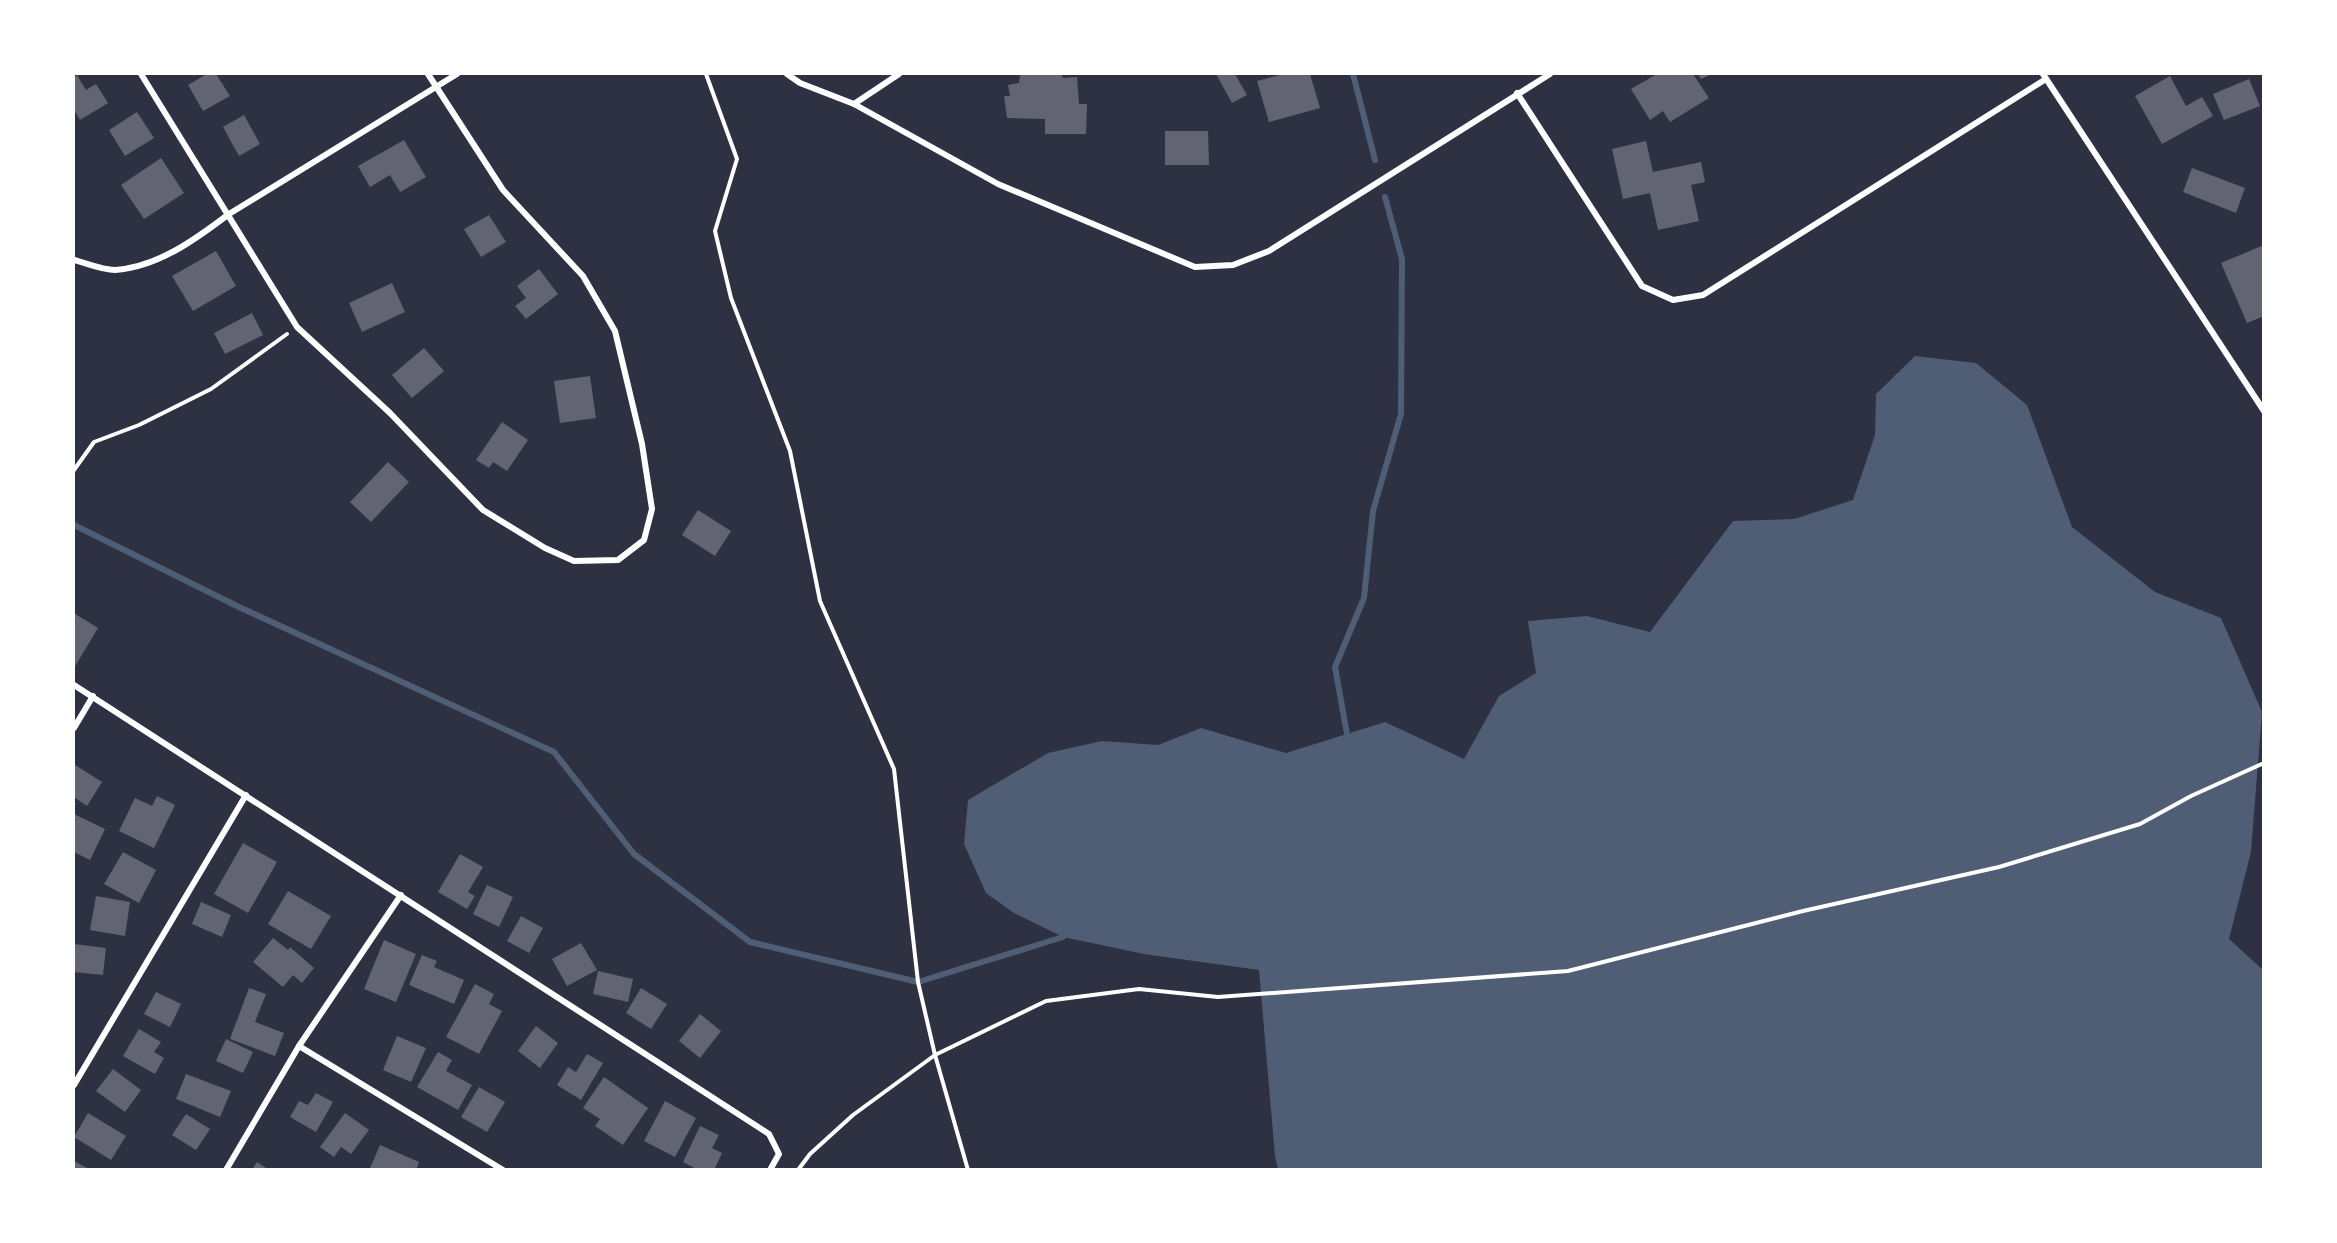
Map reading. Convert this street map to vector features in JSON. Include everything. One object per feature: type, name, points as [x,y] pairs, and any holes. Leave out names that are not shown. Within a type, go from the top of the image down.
[{"type":"street","points":[[141,74],[297,327],[390,413],[483,510],[545,548],[574,561],[618,560],[644,540],[652,510],[642,444],[615,331],[583,276],[503,190],[428,74]]},
{"type":"street","points":[[74,260],[113,270],[151,262],[194,240],[229,214],[456,74]]},
{"type":"street","points":[[787,74],[800,83],[854,104],[998,184],[1195,267],[1233,265],[1269,251],[1550,74]]},
{"type":"street","points":[[854,104],[899,74]]},
{"type":"street","points":[[1517,93],[1642,285],[1673,300],[1703,295],[2045,76],[2264,411]]},
{"type":"street","points":[[74,685],[769,1134],[779,1154],[770,1170]]},
{"type":"street","points":[[74,728],[93,696]]},
{"type":"street","points":[[74,1085],[246,795]]},
{"type":"street","points":[[226,1170],[298,1046],[401,895]]},
{"type":"street","points":[[298,1046],[503,1170]]},
{"type":"path","points":[[706,74],[736,159],[715,231],[731,298],[790,451],[820,601],[894,769],[918,982],[935,1055],[968,1170]]},
{"type":"path","points":[[74,470],[94,442],[139,425],[211,389],[297,327]]},
{"type":"path","points":[[798,1170],[810,1154],[853,1115],[935,1055],[1046,1001],[1138,989],[1218,997],[1568,971],[1803,911],[2010,864],[2140,825],[2191,796],[2264,763]]},
{"type":"water","points":[[1915,356],[1976,363],[2027,405],[2072,527],[2155,592],[2221,618],[2262,712],[2251,852],[2229,939],[2263,970],[2263,1169],[1278,1169],[1259,970],[1144,954],[1063,937],[1014,913],[986,893],[964,844],[968,800],[1048,753],[1102,741],[1158,745],[1201,728],[1286,753],[1385,722],[1464,759],[1499,696],[1536,673],[1528,621],[1587,616],[1650,632],[1733,521],[1794,519],[1853,500],[1875,435],[1876,394]]},
{"type":"building","points":[[207,74],[216,74],[230,96],[203,111],[188,85]]},
{"type":"building","points":[[1061,74],[1063,78],[1077,77],[1079,104],[1087,104],[1086,134],[1045,134],[1045,119],[1007,118],[1004,96],[1010,96],[1008,85],[1019,83],[1020,75]]},
{"type":"building","points":[[1216,74],[1235,74],[1247,95],[1232,103]]},
{"type":"building","points":[[1284,74],[1310,74],[1320,108],[1269,122],[1257,81]]},
{"type":"building","points":[[1657,74],[1693,74],[1709,98],[1670,122],[1663,111],[1650,120],[1631,89]]},
{"type":"building","points":[[1698,74],[1712,74],[1701,79]]},
{"type":"building","points":[[77,75],[86,90],[96,84],[108,103],[80,120],[74,110],[74,77]]},
{"type":"building","points":[[2170,76],[2186,106],[2202,97],[2213,116],[2162,144],[2135,96]]},
{"type":"building","points":[[2249,79],[2260,106],[2224,120],[2213,94]]},
{"type":"building","points":[[137,112],[154,138],[125,156],[109,130]]},
{"type":"building","points":[[244,115],[260,144],[239,156],[223,127]]},
{"type":"building","points":[[1165,131],[1208,131],[1209,165],[1165,165]]},
{"type":"building","points":[[404,140],[426,177],[400,192],[390,175],[370,187],[358,166]]},
{"type":"building","points":[[1646,141],[1653,172],[1701,162],[1705,182],[1691,185],[1699,221],[1658,230],[1650,193],[1623,199],[1612,149]]},
{"type":"building","points":[[161,158],[184,193],[144,219],[121,185]]},
{"type":"building","points":[[2192,168],[2245,188],[2236,213],[2183,192]]},
{"type":"building","points":[[489,215],[506,242],[481,257],[464,229]]},
{"type":"building","points":[[2264,245],[2264,316],[2247,323],[2221,263]]},
{"type":"building","points":[[216,251],[236,286],[193,311],[172,276]]},
{"type":"building","points":[[539,269],[558,294],[526,319],[515,306],[526,298],[517,286]]},
{"type":"building","points":[[392,283],[405,312],[362,332],[349,303]]},
{"type":"building","points":[[252,313],[263,335],[225,354],[214,333]]},
{"type":"building","points":[[424,348],[444,371],[412,398],[392,375]]},
{"type":"building","points":[[590,376],[596,418],[560,423],[554,381]]},
{"type":"building","points":[[502,422],[528,440],[507,471],[493,462],[489,468],[476,460]]},
{"type":"building","points":[[388,462],[409,482],[371,522],[350,502]]},
{"type":"building","points":[[698,510],[731,531],[715,556],[682,535]]},
{"type":"building","points":[[74,613],[98,628],[74,668]]},
{"type":"building","points":[[75,765],[102,782],[87,806],[74,797]]},
{"type":"building","points":[[157,796],[175,805],[154,848],[119,831],[135,798],[152,806]]},
{"type":"building","points":[[74,814],[105,829],[90,860],[74,852]]},
{"type":"building","points":[[243,843],[277,862],[248,913],[214,894]]},
{"type":"building","points":[[123,852],[156,870],[139,903],[104,884]]},
{"type":"building","points":[[460,854],[483,867],[468,892],[475,896],[467,909],[438,892]]},
{"type":"building","points":[[487,885],[513,897],[499,927],[473,914]]},
{"type":"building","points":[[288,891],[331,916],[311,949],[268,924]]},
{"type":"building","points":[[96,896],[130,902],[125,936],[90,930]]},
{"type":"building","points":[[201,902],[231,915],[222,937],[192,924]]},
{"type":"building","points":[[521,916],[543,928],[529,953],[507,941]]},
{"type":"building","points":[[273,938],[288,950],[290,947],[314,968],[302,983],[293,975],[283,987],[253,962]]},
{"type":"building","points":[[384,940],[416,954],[396,1002],[364,989]]},
{"type":"building","points":[[581,943],[597,970],[567,986],[552,959]]},
{"type":"building","points":[[74,944],[106,948],[103,975],[74,972]]},
{"type":"building","points":[[422,955],[437,961],[434,967],[464,980],[454,1004],[409,985]]},
{"type":"building","points":[[598,971],[633,979],[628,1002],[593,994]]},
{"type":"building","points":[[475,984],[494,994],[489,1004],[502,1011],[479,1054],[446,1037]]},
{"type":"building","points":[[249,988],[266,994],[255,1022],[284,1033],[275,1056],[230,1039]]},
{"type":"building","points":[[641,988],[667,1004],[651,1029],[626,1013]]},
{"type":"building","points":[[156,992],[181,1004],[170,1027],[144,1014]]},
{"type":"building","points":[[700,1014],[721,1031],[700,1058],[679,1041]]},
{"type":"building","points":[[536,1026],[558,1043],[540,1068],[518,1051]]},
{"type":"building","points":[[139,1029],[161,1042],[154,1052],[164,1058],[155,1074],[123,1056]]},
{"type":"building","points":[[397,1036],[426,1048],[411,1082],[383,1070]]},
{"type":"building","points":[[226,1039],[253,1052],[243,1073],[216,1061]]},
{"type":"building","points":[[438,1052],[452,1060],[446,1071],[472,1085],[458,1110],[417,1087]]},
{"type":"building","points":[[587,1054],[603,1063],[581,1100],[557,1085],[568,1067],[576,1072]]},
{"type":"building","points":[[113,1069],[141,1090],[125,1112],[96,1091]]},
{"type":"building","points":[[186,1074],[231,1091],[220,1117],[176,1099]]},
{"type":"building","points":[[604,1077],[648,1108],[623,1145],[595,1126],[600,1119],[583,1108]]},
{"type":"building","points":[[479,1087],[505,1102],[487,1132],[461,1117]]},
{"type":"building","points":[[316,1093],[333,1102],[316,1132],[290,1117],[299,1101],[308,1105]]},
{"type":"building","points":[[665,1101],[696,1118],[675,1157],[644,1141]]},
{"type":"building","points":[[88,1113],[126,1136],[111,1160],[74,1137]]},
{"type":"building","points":[[345,1113],[369,1130],[351,1154],[341,1147],[334,1157],[320,1147]]},
{"type":"building","points":[[186,1114],[210,1129],[196,1150],[172,1135]]},
{"type":"building","points":[[700,1126],[719,1135],[712,1148],[722,1153],[714,1170],[698,1170],[683,1162]]},
{"type":"building","points":[[380,1145],[419,1162],[416,1170],[370,1168]]},
{"type":"building","points":[[74,1161],[91,1170],[74,1170]]},
{"type":"building","points":[[257,1162],[269,1170],[252,1170]]},
{"type":"waterway","points":[[1353,74],[1375,160]]},
{"type":"waterway","points":[[1347,734],[1335,667],[1364,598],[1373,511],[1401,414],[1402,259],[1385,197]]},
{"type":"waterway","points":[[74,525],[239,607],[554,752],[634,854],[750,942],[918,982],[1063,937]]}]
